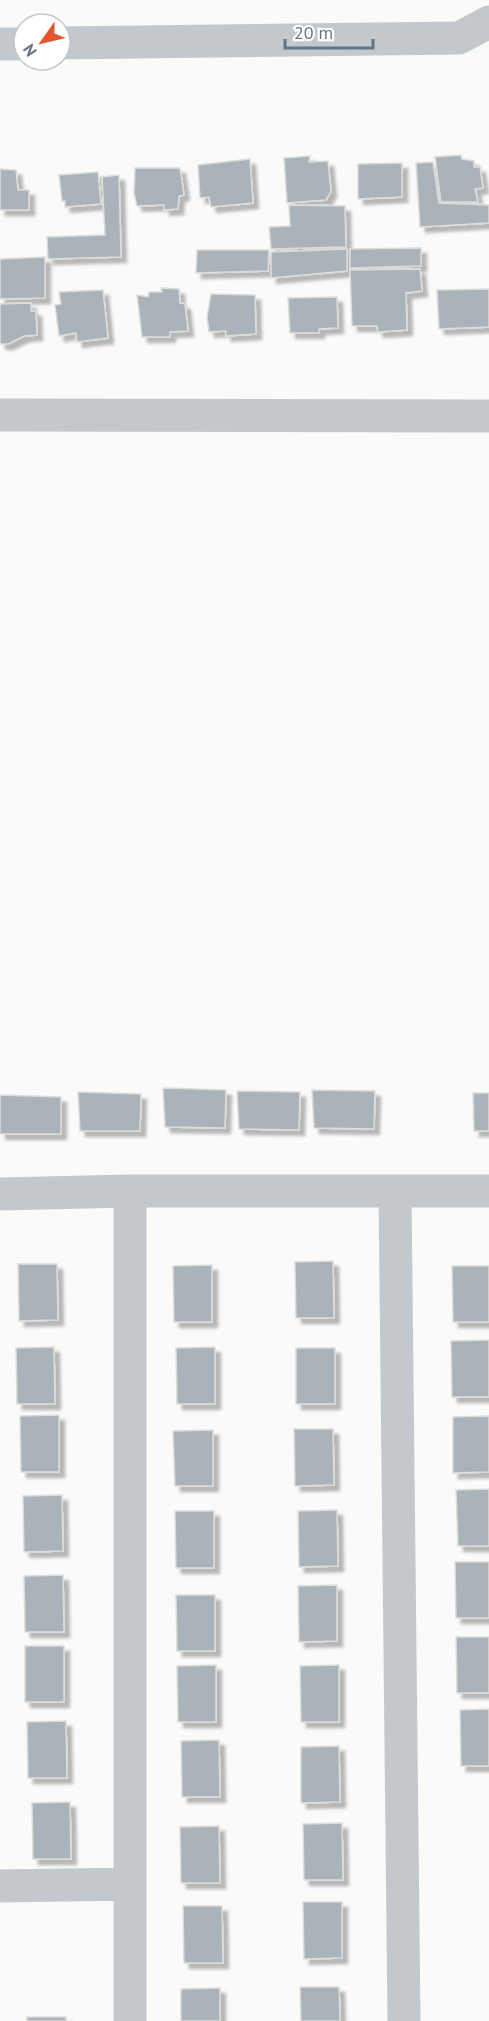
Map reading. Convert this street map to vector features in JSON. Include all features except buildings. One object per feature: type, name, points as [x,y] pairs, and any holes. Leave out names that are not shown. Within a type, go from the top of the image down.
[{"type":"street","points":[[72,43],[459,38],[489,22]]},
{"type":"street","points":[[0,415],[489,416]]},
{"type":"street","points":[[130,1191],[130,2021]]},
{"type":"street","points":[[0,1194],[130,1191],[489,1191]]},
{"type":"street","points":[[395,1191],[404,2021]]},
{"type":"street","points":[[0,1886],[130,1884]]}]
